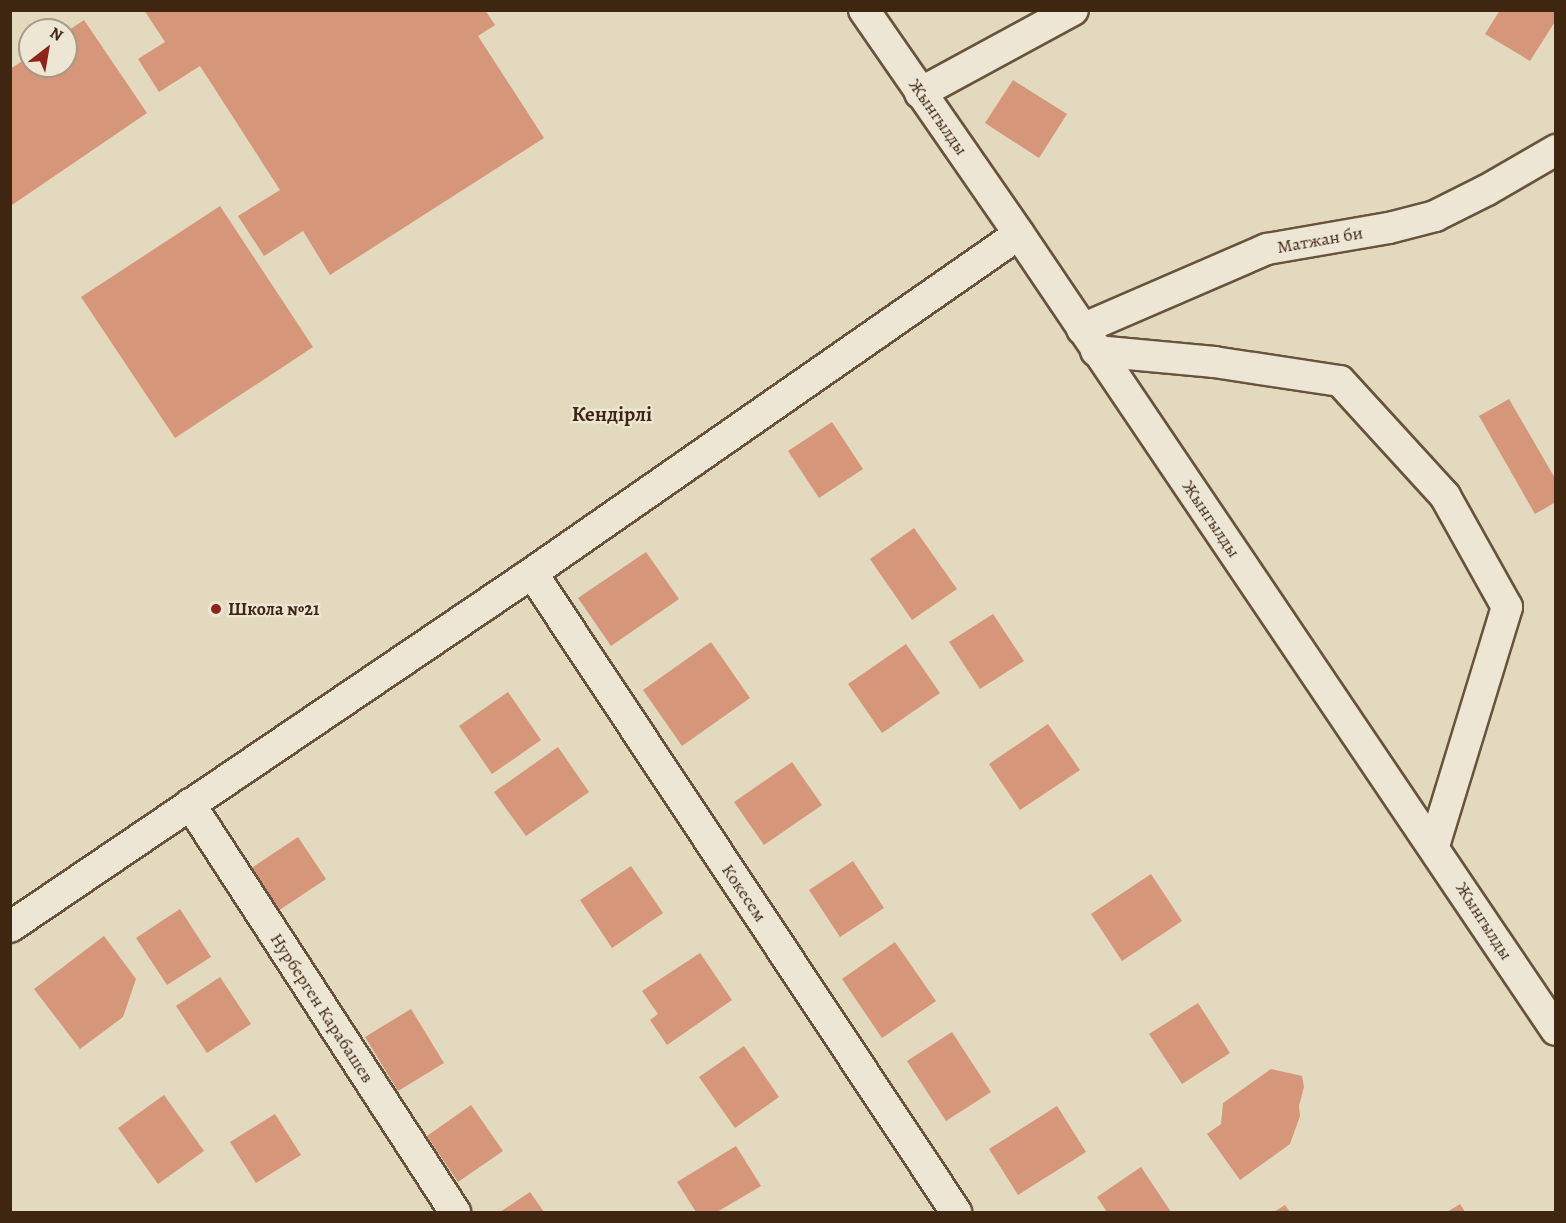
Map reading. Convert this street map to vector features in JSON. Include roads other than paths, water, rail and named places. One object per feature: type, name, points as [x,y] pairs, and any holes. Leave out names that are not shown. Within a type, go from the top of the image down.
[{"type":"street","name":"Жынгылды","points":[[864,10],[1019,234],[1556,1030]]},
{"type":"street","points":[[920,93],[1073,10]]},
{"type":"street","name":"Матжан би","points":[[1089,340],[1267,249],[1389,228],[1435,216],[1487,190],[1556,150]]},
{"type":"street","points":[[10,927],[532,573],[1019,234]]},
{"type":"street","points":[[1089,340],[1340,381],[1445,496],[1507,607],[1434,846]]},
{"type":"street","name":"Кокесем","points":[[532,573],[956,1212]]},
{"type":"street","name":"Нурберген Карабашев","points":[[190,804],[455,1212]]},
{"type":"place","name":"Школа №21","points":[[216,609]]},
{"type":"district","name":"Кендірлі","points":[[612,414]]}]
